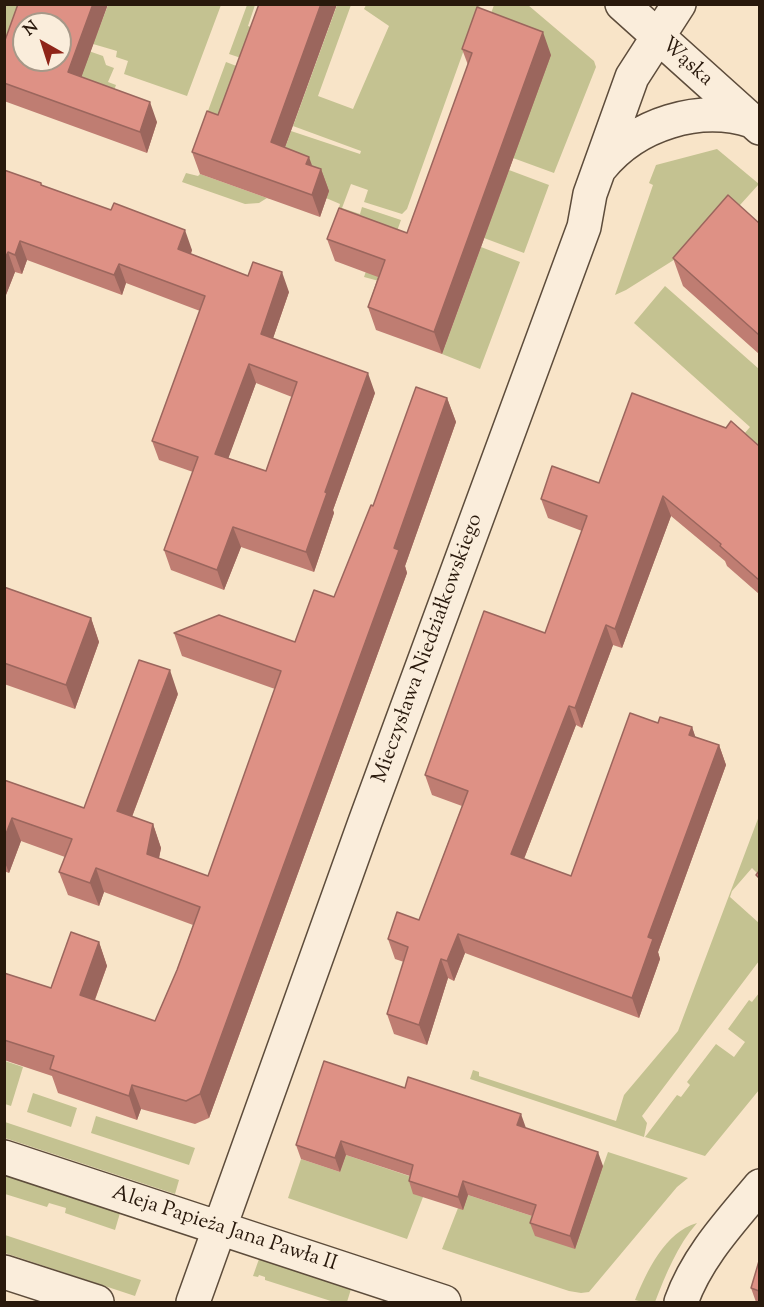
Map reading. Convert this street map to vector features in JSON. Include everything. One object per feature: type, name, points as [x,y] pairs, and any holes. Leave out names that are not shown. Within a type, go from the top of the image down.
[{"type":"street","name":"Wąska","points":[[622,4],[756,125]]},
{"type":"street","name":"Mieczysława Niedziałkowskiego","points":[[193,1302],[369,810],[584,227],[590,194],[632,77],[679,4]]},
{"type":"street","name":"Wąska","points":[[599,170],[632,139],[664,123],[714,116],[732,117],[756,125]]},
{"type":"street","name":"Aleja Papieża Jana Pawła II","points":[[4,1157],[444,1302]]},
{"type":"street","points":[[681,1302],[707,1251],[759,1186]]},
{"type":"street","points":[[4,1272],[97,1302]]},
{"type":"shaded area","points":[[5,5],[21,5],[18,12],[12,12],[12,26],[5,43]]},
{"type":"shaded area","points":[[108,5],[221,5],[187,96],[124,74],[128,61],[116,57],[117,51],[93,44]]},
{"type":"shaded area","points":[[247,5],[255,5],[248,26],[262,31],[250,61],[229,54]]},
{"type":"shaded area","points":[[337,5],[351,5],[318,96],[353,109],[389,26],[364,9],[366,5],[480,5],[407,209],[402,214],[364,202],[368,190],[351,184],[342,208],[360,214],[362,207],[401,220],[379,281],[364,277],[376,242],[338,211],[340,204],[326,198],[328,191],[289,203],[267,198],[291,131],[360,154],[361,151],[293,126]]},
{"type":"shaded area","points":[[494,5],[528,5],[594,61],[596,67],[554,173],[513,158],[485,30]]},
{"type":"shaded area","points":[[72,45],[103,56],[106,65],[114,68],[108,82],[116,85],[109,104],[20,72],[72,72]]},
{"type":"shaded area","points":[[226,62],[247,70],[226,126],[205,119]]},
{"type":"shaded area","points":[[717,149],[759,184],[712,236],[615,295],[653,185],[649,183],[656,165]]},
{"type":"shaded area","points":[[509,170],[549,185],[524,253],[484,238]]},
{"type":"shaded area","points":[[186,173],[198,176],[200,174],[267,198],[259,203],[245,204],[182,182]]},
{"type":"shaded area","points":[[481,247],[520,262],[480,369],[442,354]]},
{"type":"shaded area","points":[[665,286],[759,369],[759,459],[738,441],[750,427],[634,323]]},
{"type":"shaded area","points":[[759,816],[759,875],[752,868],[732,891],[730,897],[759,923],[759,961],[642,1116],[647,1123],[644,1137],[470,1079],[473,1070],[479,1072],[479,1076],[616,1121],[624,1095],[678,1031]]},
{"type":"shaded area","points":[[759,993],[759,1090],[705,1156],[645,1137],[677,1095],[681,1097],[690,1085],[687,1082],[716,1044],[734,1057],[745,1042],[728,1029],[749,1000],[752,1002]]},
{"type":"shaded area","points":[[5,1061],[23,1067],[11,1106],[5,1104]]},
{"type":"shaded area","points":[[33,1093],[77,1108],[71,1127],[27,1112]]},
{"type":"shaded area","points":[[96,1116],[195,1148],[189,1165],[91,1133]]},
{"type":"shaded area","points":[[5,1122],[179,1180],[175,1194],[5,1138]]},
{"type":"shaded area","points":[[608,1152],[688,1178],[677,1187],[589,1292],[569,1291],[442,1249],[458,1208],[468,1195],[541,1219],[603,1166]]},
{"type":"shaded area","points":[[346,1155],[418,1179],[423,1197],[407,1239],[288,1198],[301,1159],[340,1172]]},
{"type":"shaded area","points":[[5,1175],[120,1213],[115,1230],[65,1213],[66,1208],[49,1203],[47,1207],[5,1194]]},
{"type":"shaded area","points":[[697,1223],[678,1251],[655,1302],[635,1300],[651,1265],[666,1244],[686,1228]]},
{"type":"shaded area","points":[[5,1235],[141,1280],[135,1296],[5,1253]]},
{"type":"shaded area","points":[[259,1259],[351,1289],[347,1302],[334,1302],[265,1280],[265,1277],[259,1275],[258,1277],[253,1276]]},
{"type":"building","points":[[18,4],[93,4],[72,61],[72,12],[15,12]]},
{"type":"building","points":[[259,4],[321,4],[271,142],[309,157],[306,164],[321,169],[312,195],[192,152],[207,111],[218,115]]},
{"type":"building","points":[[477,7],[543,32],[434,332],[368,307],[385,260],[327,239],[339,208],[407,233],[472,53],[462,49]]},
{"type":"building","points":[[12,21],[12,72],[68,72],[150,102],[140,132],[4,83],[4,43]]},
{"type":"building","points":[[4,170],[111,210],[114,203],[185,230],[178,249],[248,276],[253,262],[282,272],[261,334],[368,373],[306,552],[233,527],[217,570],[164,550],[198,457],[152,441],[205,296],[119,264],[114,275],[20,241],[15,255],[8,252],[4,260]],"holes":[[[249,364],[297,382],[266,471],[215,454]]]},
{"type":"building","points":[[728,195],[759,223],[759,335],[673,258]]},
{"type":"building","points":[[416,387],[447,398],[394,548],[399,550],[200,1094],[186,1101],[132,1085],[129,1096],[50,1069],[54,1056],[4,1040],[4,973],[51,988],[71,932],[99,942],[80,995],[155,1021],[200,907],[96,868],[90,883],[59,872],[72,839],[12,818],[4,839],[4,780],[84,808],[139,660],[170,670],[117,811],[153,824],[147,854],[208,876],[281,671],[174,633],[219,615],[295,642],[314,590],[334,597],[371,505],[373,506]]},
{"type":"building","points":[[632,393],[726,428],[731,421],[759,446],[759,580],[720,546],[721,544],[663,496],[615,629],[606,625],[575,708],[569,706],[511,854],[571,876],[630,713],[658,723],[660,717],[692,727],[689,735],[719,745],[648,937],[653,939],[632,998],[458,934],[447,961],[441,959],[419,1025],[387,1014],[408,947],[388,939],[397,912],[419,920],[468,791],[425,775],[484,611],[545,633],[587,516],[541,499],[552,466],[599,483]]},
{"type":"building","points":[[4,587],[91,618],[66,685],[4,663]]},
{"type":"building","points":[[324,1061],[405,1088],[408,1077],[521,1114],[517,1125],[598,1152],[570,1236],[530,1223],[536,1205],[463,1181],[458,1197],[409,1181],[413,1165],[341,1141],[335,1158],[296,1145]]},
{"type":"building","points":[[759,1261],[759,1291],[751,1288]]}]
